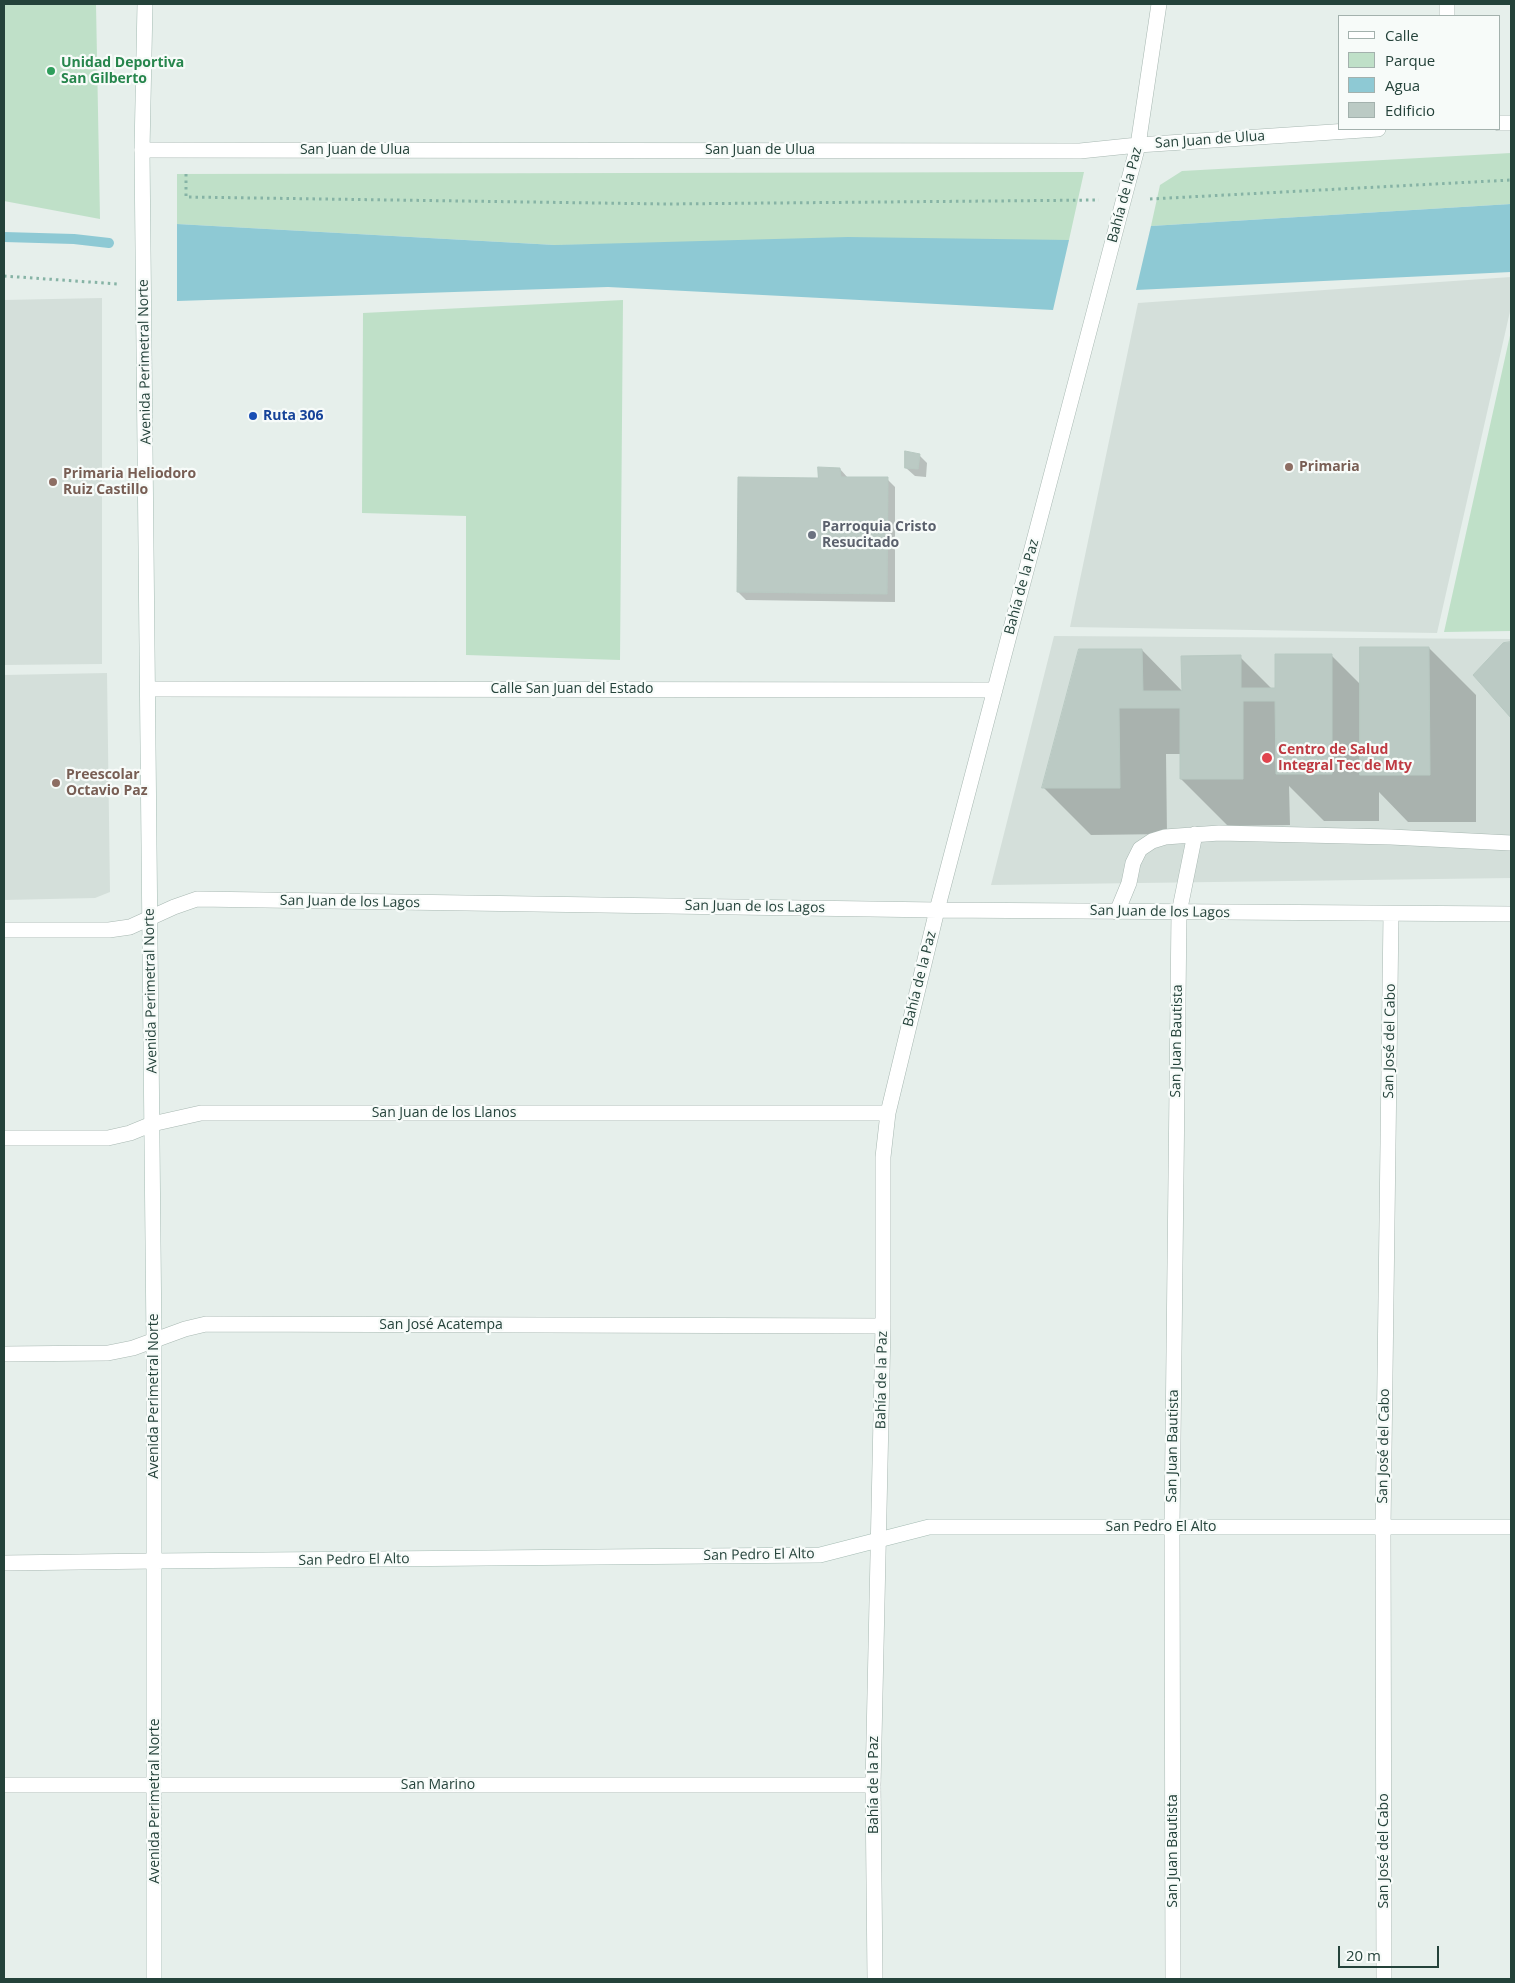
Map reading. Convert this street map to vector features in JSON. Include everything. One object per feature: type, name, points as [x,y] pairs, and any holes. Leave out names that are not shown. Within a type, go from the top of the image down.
[{"type":"street","name":"Avenida Perimetral Norte","points":[[145,4],[142,150],[149,689],[154,1340],[154,1979]]},
{"type":"street","name":"Bahía de la Paz","points":[[875,1979],[873,1785],[883,1326],[883,1157],[888,1113],[937,910],[1138,145],[1159,4]]},
{"type":"street","name":"San Juan de Ulua","points":[[142,150],[1080,151],[1138,145],[1363,130]]},
{"type":"street","name":"Calle San Juan del Estado","points":[[149,689],[995,690]]},
{"type":"street","points":[[1117,912],[1129,882],[1133,863],[1140,849],[1152,841],[1165,837],[1219,833],[1391,837],[1511,844]]},
{"type":"street","name":"San Juan Bautista","points":[[1173,1979],[1172,1527],[1178,913],[1195,834]]},
{"type":"street","name":"San Juan de los Lagos","points":[[4,930],[109,930],[130,927],[174,907],[197,900],[1178,913],[1511,914]]},
{"type":"street","name":"San José del Cabo","points":[[1384,1979],[1384,1527],[1391,914]]},
{"type":"street","name":"San Juan de los Llanos","points":[[4,1138],[108,1138],[130,1133],[152,1124],[201,1113],[888,1113]]},
{"type":"street","name":"San José Acatempa","points":[[4,1354],[108,1353],[134,1348],[185,1329],[206,1324],[883,1326]]},
{"type":"street","name":"San Pedro El Alto","points":[[4,1563],[820,1555],[929,1527],[1511,1528]]},
{"type":"street","name":"San Marino","points":[[4,1785],[873,1785]]},
{"type":"path","points":[[186,150],[186,197],[666,204],[1124,200],[1511,180]]},
{"type":"path","points":[[4,276],[144,286]]},
{"type":"shaded area","name":"Primaria","points":[[1511,277],[1511,307],[1437,633],[1070,627],[1138,303]]},
{"type":"shaded area","name":"Primaria Heliodoro Ruiz Castillo","points":[[102,298],[102,664],[4,665],[4,300]]},
{"type":"shaded area","name":"Centro de Salud Integral Tec de Mty","points":[[1054,636],[1511,639],[1511,878],[991,885]]},
{"type":"shaded area","name":"Preescolar Octavio Paz","points":[[107,673],[110,892],[95,898],[4,900],[4,675]]},
{"type":"green space","name":"Unidad Deportiva San Gilberto","points":[[4,4],[96,4],[100,219],[4,201]]},
{"type":"green space","points":[[1511,153],[1511,204],[1151,226],[1160,185],[1182,171]]},
{"type":"green space","points":[[1084,172],[1069,240],[555,245],[177,224],[177,174]]},
{"type":"green space","points":[[623,300],[620,660],[466,655],[466,516],[362,513],[363,313]]},
{"type":"green space","points":[[1511,331],[1511,631],[1444,632]]},
{"type":"water","points":[[1511,204],[1511,272],[1136,290],[1151,226]]},
{"type":"water","points":[[177,224],[555,245],[848,237],[1069,240],[1053,310],[608,287],[177,301]]},
{"type":"building","points":[[905,451],[920,454],[918,469],[905,468]]},
{"type":"building","name":"Parroquia Cristo Resucitado","points":[[818,467],[840,468],[841,477],[888,477],[887,594],[737,592],[738,477],[818,478]]},
{"type":"building","points":[[1511,642],[1511,718],[1473,675],[1503,643]]},
{"type":"building","points":[[1360,647],[1429,647],[1430,775],[1360,775]]},
{"type":"building","points":[[1079,649],[1142,649],[1143,691],[1182,691],[1181,656],[1241,655],[1241,688],[1275,688],[1275,654],[1332,654],[1332,774],[1276,774],[1275,701],[1243,701],[1243,779],[1180,779],[1180,708],[1119,708],[1120,788],[1042,788]]},
{"type":"waterway","points":[[4,237],[74,239],[109,243]]},
{"type":"place","name":"Unidad Deportiva San Gilberto","points":[[51,71]]},
{"type":"place","name":"Ruta 306","points":[[253,416]]},
{"type":"place","name":"Primaria","points":[[1289,467]]},
{"type":"place","name":"Primaria Heliodoro Ruiz Castillo","points":[[53,482]]},
{"type":"place","name":"Parroquia Cristo Resucitado","points":[[812,535]]},
{"type":"place","name":"Centro de Salud Integral Tec de Mty","points":[[1267,758]]},
{"type":"place","name":"Preescolar Octavio Paz","points":[[56,783]]}]
